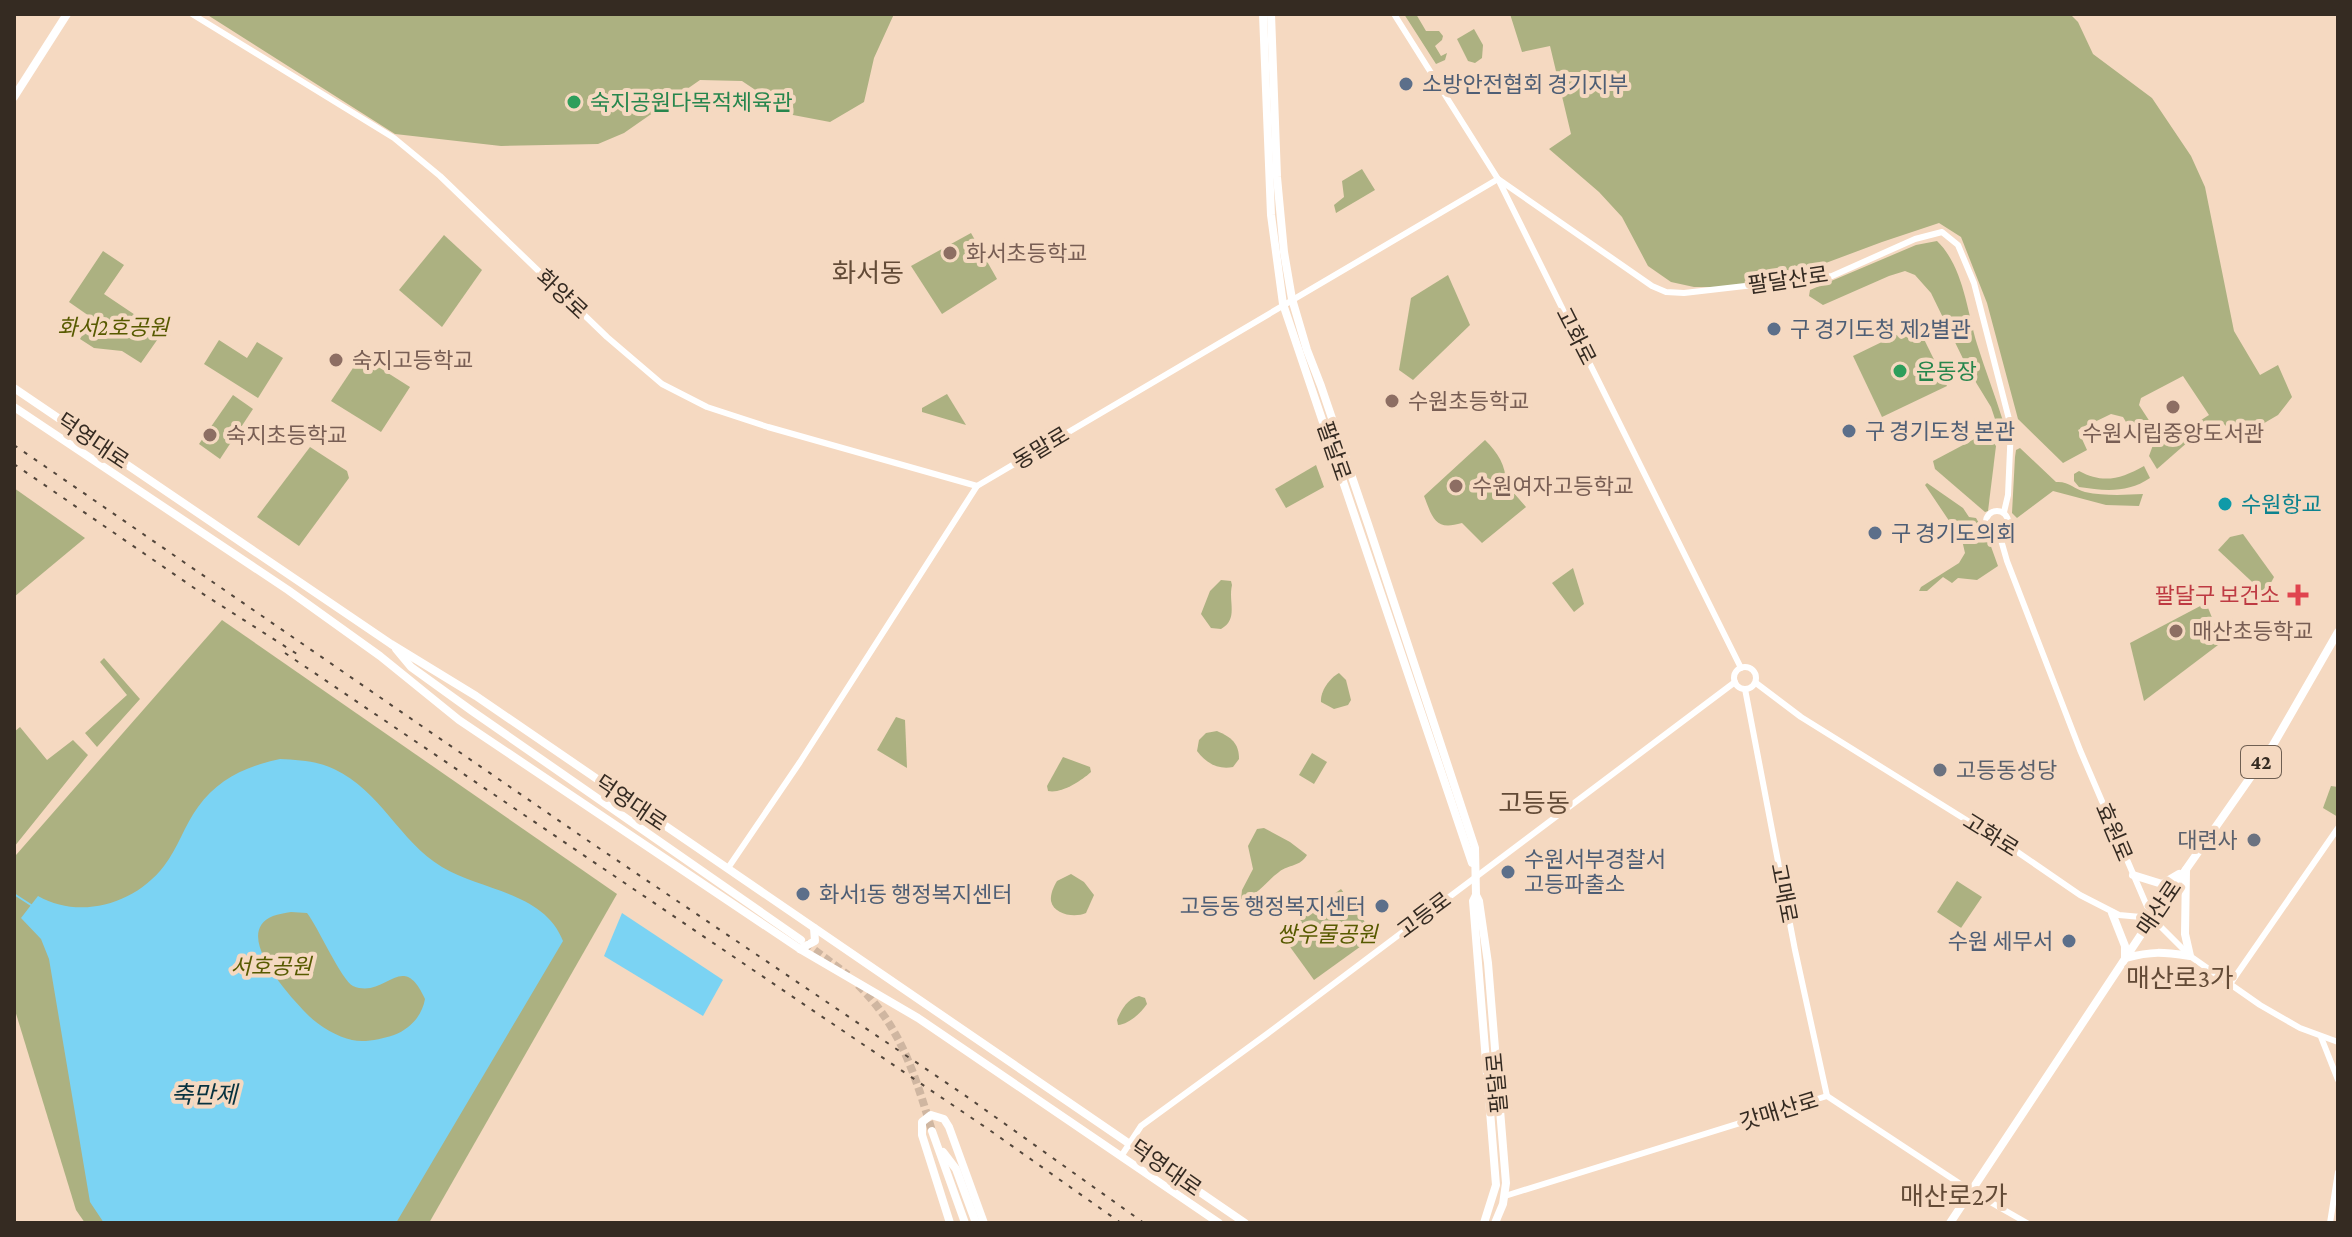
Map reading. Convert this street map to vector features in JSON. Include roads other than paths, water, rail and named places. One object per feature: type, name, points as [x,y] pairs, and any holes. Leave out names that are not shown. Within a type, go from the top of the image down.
[{"type":"main road","points":[[14,97],[67,14]]},
{"type":"main road","name":"팔달로","points":[[1263,14],[1271,215],[1283,304],[1476,875]]},
{"type":"main road","name":"팔달로","points":[[1271,14],[1277,177],[1292,299],[1475,848],[1476,895],[1488,963],[1505,1196],[1495,1223]]},
{"type":"main road","name":"덕영대로","points":[[14,388],[391,644],[476,696],[1245,1223]]},
{"type":"main road","name":"덕영대로","points":[[14,407],[288,590],[380,656],[459,720],[800,945],[918,1018],[1219,1223]]},
{"type":"main road","name":"매산로","points":[[1950,1223],[2152,918],[2273,745],[2338,632]]},
{"type":"main road","points":[[391,644],[411,667]]},
{"type":"main road","points":[[380,656],[411,667]]},
{"type":"main road","name":"덕영대로","points":[[411,667],[800,945]]},
{"type":"main road","points":[[2133,875],[2162,884],[2186,869]]},
{"type":"main road","points":[[2112,913],[2125,946],[2125,958],[2170,951],[2190,956],[2185,934],[2186,869]]},
{"type":"main road","name":"팔달로","points":[[1476,895],[1473,901],[1496,1185],[1484,1223]]},
{"type":"main road","points":[[800,945],[815,941],[813,927]]},
{"type":"main road","points":[[952,1223],[922,1135],[922,1122],[931,1115],[944,1119],[949,1127],[984,1223]]},
{"type":"main road","points":[[932,1131],[965,1223]]},
{"type":"main road","points":[[936,1142],[938,1176],[952,1223]]},
{"type":"main road","points":[[936,1142],[956,1169],[976,1223]]},
{"type":"street","name":"화양로","points":[[192,14],[394,138],[440,176],[607,337],[662,384],[707,407],[768,427],[977,486]]},
{"type":"street","name":"고화로","points":[[1394,14],[1498,179],[1741,668]]},
{"type":"street","name":"동말로","points":[[728,868],[800,762],[977,486],[1498,179]]},
{"type":"street","name":"팔달산로","points":[[1498,179],[1652,286],[1666,292],[1684,293],[1832,276],[1915,239],[1942,232],[1958,245],[1974,283],[2011,427]]},
{"type":"street","name":"효원로","points":[[1999,533],[2008,524],[2004,512],[2008,495],[2011,427]]},
{"type":"street","name":"효원로","points":[[2004,512],[1995,510],[1986,518],[1988,528],[1999,533],[2049,671],[2152,918],[2190,956],[2277,1016],[2338,1042]]},
{"type":"street","points":[[1741,668],[1754,670],[1756,683],[1745,689],[1735,682],[1735,673],[1741,668]]},
{"type":"street","name":"고등로","points":[[1122,1155],[1141,1126],[1735,682]]},
{"type":"street","name":"고화로","points":[[1756,683],[1801,717],[2112,913],[2152,918]]},
{"type":"street","name":"고매로","points":[[1745,689],[1798,965],[1827,1096]]},
{"type":"street","points":[[2230,984],[2336,829]]},
{"type":"street","points":[[2321,1037],[2338,1080]]},
{"type":"street","name":"갓매산로","points":[[1505,1196],[1827,1096],[1971,1191],[2027,1223]]},
{"type":"street","points":[[2330,1223],[2338,1172]]},
{"type":"water","name":"축만제","points":[[301,760],[328,766],[350,778],[427,856],[458,875],[527,902],[554,925],[563,941],[396,1223],[104,1223],[90,1202],[49,959],[41,939],[21,918],[38,896],[71,907],[89,907],[122,899],[138,890],[164,866],[206,797],[234,775],[268,762]],"holes":[[[291,912],[307,913],[353,986],[375,987],[401,976],[409,977],[417,984],[425,999],[421,1011],[410,1025],[384,1038],[352,1040],[323,1027],[301,1008],[268,966],[258,936],[262,924],[273,916]]]},
{"type":"water","points":[[622,913],[723,980],[703,1016],[604,956]]},
{"type":"waterway","points":[[14,894],[31,905]]},
{"type":"tunnel","points":[[805,943],[848,975]]},
{"type":"tunnel","points":[[858,985],[896,1035],[932,1131]]},
{"type":"railway","points":[[14,445],[587,840],[963,1094],[1144,1223]]},
{"type":"railway","points":[[14,464],[200,592],[297,654]]},
{"type":"railway","points":[[285,653],[988,1129],[1121,1223]]},
{"type":"place","name":"소방안전협회 경기지부","points":[[1406,84]]},
{"type":"place","name":"숙지공원다목적체육관","points":[[574,102]]},
{"type":"place","name":"화서초등학교","points":[[950,253]]},
{"type":"place","name":"구 경기도청 제2별관","points":[[1774,329]]},
{"type":"place","name":"숙지고등학교","points":[[336,360]]},
{"type":"place","name":"운동장","points":[[1900,371]]},
{"type":"place","name":"수원초등학교","points":[[1392,401]]},
{"type":"place","name":"수원시립중앙도서관","points":[[2173,407]]},
{"type":"place","name":"구 경기도청 본관","points":[[1849,431]]},
{"type":"place","name":"숙지초등학교","points":[[210,435]]},
{"type":"place","name":"수원여자고등학교","points":[[1456,486]]},
{"type":"place","name":"수원항교","points":[[2225,504]]},
{"type":"place","name":"구 경기도의회","points":[[1875,533]]},
{"type":"place","name":"팔달구 보건소","points":[[2298,595]]},
{"type":"place","name":"매산초등학교","points":[[2176,631]]},
{"type":"place","name":"고등동성당","points":[[1940,770]]},
{"type":"place","name":"대련사","points":[[2254,840]]},
{"type":"place","name":"수원서부경찰서 고등파출소","points":[[1508,872]]},
{"type":"place","name":"화서1동 행정복지센터","points":[[803,894]]},
{"type":"place","name":"고등동 행정복지센터","points":[[1382,906]]},
{"type":"place","name":"수원 세무서","points":[[2069,941]]},
{"type":"district","name":"화서동","points":[[868,273]]},
{"type":"district","name":"고등동","points":[[1534,803]]},
{"type":"district","name":"매산로3가","points":[[2180,978]]},
{"type":"district","name":"매산로2가","points":[[1954,1196]]},
{"type":"park label","name":"화서2호공원","points":[[113,327]]},
{"type":"park label","name":"쌍우물공원","points":[[1327,934]]},
{"type":"park label","name":"서호공원","points":[[271,966]]}]
